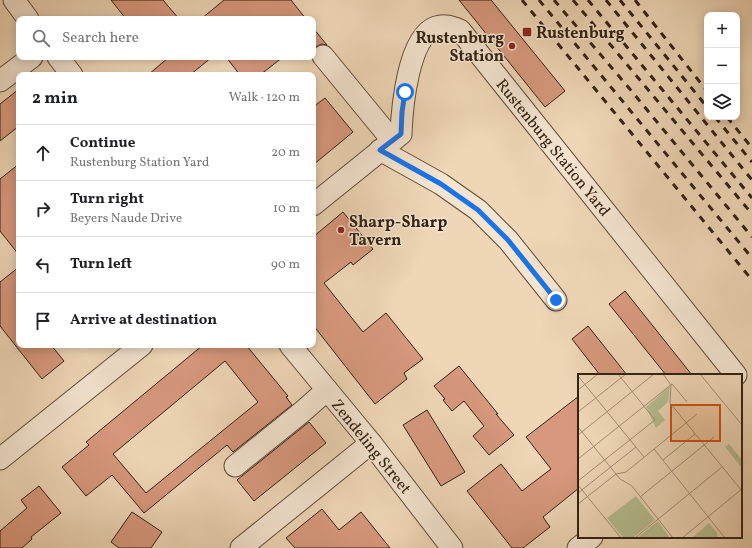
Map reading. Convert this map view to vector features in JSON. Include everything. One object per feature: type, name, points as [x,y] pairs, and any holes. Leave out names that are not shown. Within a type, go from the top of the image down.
[{"type":"street","points":[[14,0],[26,16]]},
{"type":"street","name":"Rustenburg Station Yard","points":[[391,142],[402,112],[410,69],[416,51],[425,34],[436,27],[447,25],[460,30],[736,374]]},
{"type":"street","points":[[323,56],[391,142],[441,184],[478,210],[508,240],[556,300]]},
{"type":"street","points":[[0,81],[28,60]]},
{"type":"street","points":[[60,60],[70,72]]},
{"type":"street","points":[[316,203],[391,142]]},
{"type":"street","points":[[0,460],[138,348]]},
{"type":"street","name":"Zendeling Street","points":[[292,348],[371,443],[452,548]]},
{"type":"street","points":[[235,466],[327,390]]},
{"type":"street","points":[[241,548],[371,443]]},
{"type":"street","points":[[578,548],[591,538]]},
{"type":"building","points":[[111,0],[163,0],[176,16],[124,16]]},
{"type":"building","points":[[224,0],[291,0],[304,16],[205,16]]},
{"type":"building","name":"Rustenburg Station","points":[[459,0],[491,0],[565,91],[545,107]]},
{"type":"building","points":[[316,32],[327,45],[321,44],[316,47]]},
{"type":"building","points":[[166,60],[208,60],[194,72],[152,72]]},
{"type":"building","points":[[228,60],[279,60],[264,72],[238,72]]},
{"type":"building","points":[[16,91],[16,128],[0,141],[0,104]]},
{"type":"building","points":[[325,98],[353,132],[316,163],[316,105]]},
{"type":"building","points":[[16,166],[16,251],[0,231],[0,179]]},
{"type":"building","points":[[343,212],[373,249],[353,265],[351,262],[324,283],[363,332],[386,313],[423,359],[404,373],[407,379],[375,404],[316,329],[316,234]]},
{"type":"building","points":[[16,269],[16,346],[0,326],[0,282]]},
{"type":"building","points":[[625,291],[691,374],[665,374],[609,304]]},
{"type":"building","points":[[588,326],[626,374],[599,374],[572,339]]},
{"type":"building","points":[[17,348],[53,348],[64,361],[42,379]]},
{"type":"building","points":[[199,348],[248,348],[288,396],[286,397],[292,405],[233,452],[227,445],[144,513],[112,475],[86,496],[62,467],[89,445],[86,442]],"holes":[[[225,361],[258,402],[146,493],[113,454]]]},
{"type":"building","points":[[459,366],[514,435],[489,455],[473,436],[484,426],[464,401],[452,411],[443,400],[445,399],[434,386]]},
{"type":"building","points":[[578,397],[578,489],[543,517],[550,527],[523,548],[512,548],[467,491],[501,464],[522,491],[551,469],[526,437]]},
{"type":"building","points":[[427,410],[465,472],[441,486],[403,425]]},
{"type":"building","points":[[309,422],[326,443],[254,501],[237,480]]},
{"type":"building","points":[[39,486],[61,513],[31,537],[32,539],[22,548],[0,548],[0,531],[27,508],[21,500]]},
{"type":"building","points":[[322,509],[339,530],[361,512],[390,548],[295,548],[286,538]]},
{"type":"building","points":[[132,512],[162,532],[151,548],[119,548],[111,542]]},
{"type":"railway","points":[[522,0],[752,280]]},
{"type":"railway","points":[[539,0],[752,258]]},
{"type":"railway","points":[[554,0],[752,237]]},
{"type":"railway","points":[[573,0],[752,214]]},
{"type":"railway","points":[[588,0],[752,198]]},
{"type":"railway","points":[[606,0],[752,180]]},
{"type":"railway","points":[[620,0],[704,103]]},
{"type":"railway","points":[[635,0],[704,87]]},
{"type":"railway","points":[[717,120],[752,162]]},
{"type":"railway","points":[[729,120],[752,148]]},
{"type":"place","name":"Rustenburg","points":[[527,32]]},
{"type":"place","name":"Rustenburg Station","points":[[512,46]]},
{"type":"place","name":"Sharp-Sharp Tavern","points":[[341,230]]},
{"type":"route","points":[[405,92],[401,134],[380,150],[441,184],[478,210],[508,240],[556,300]]}]
